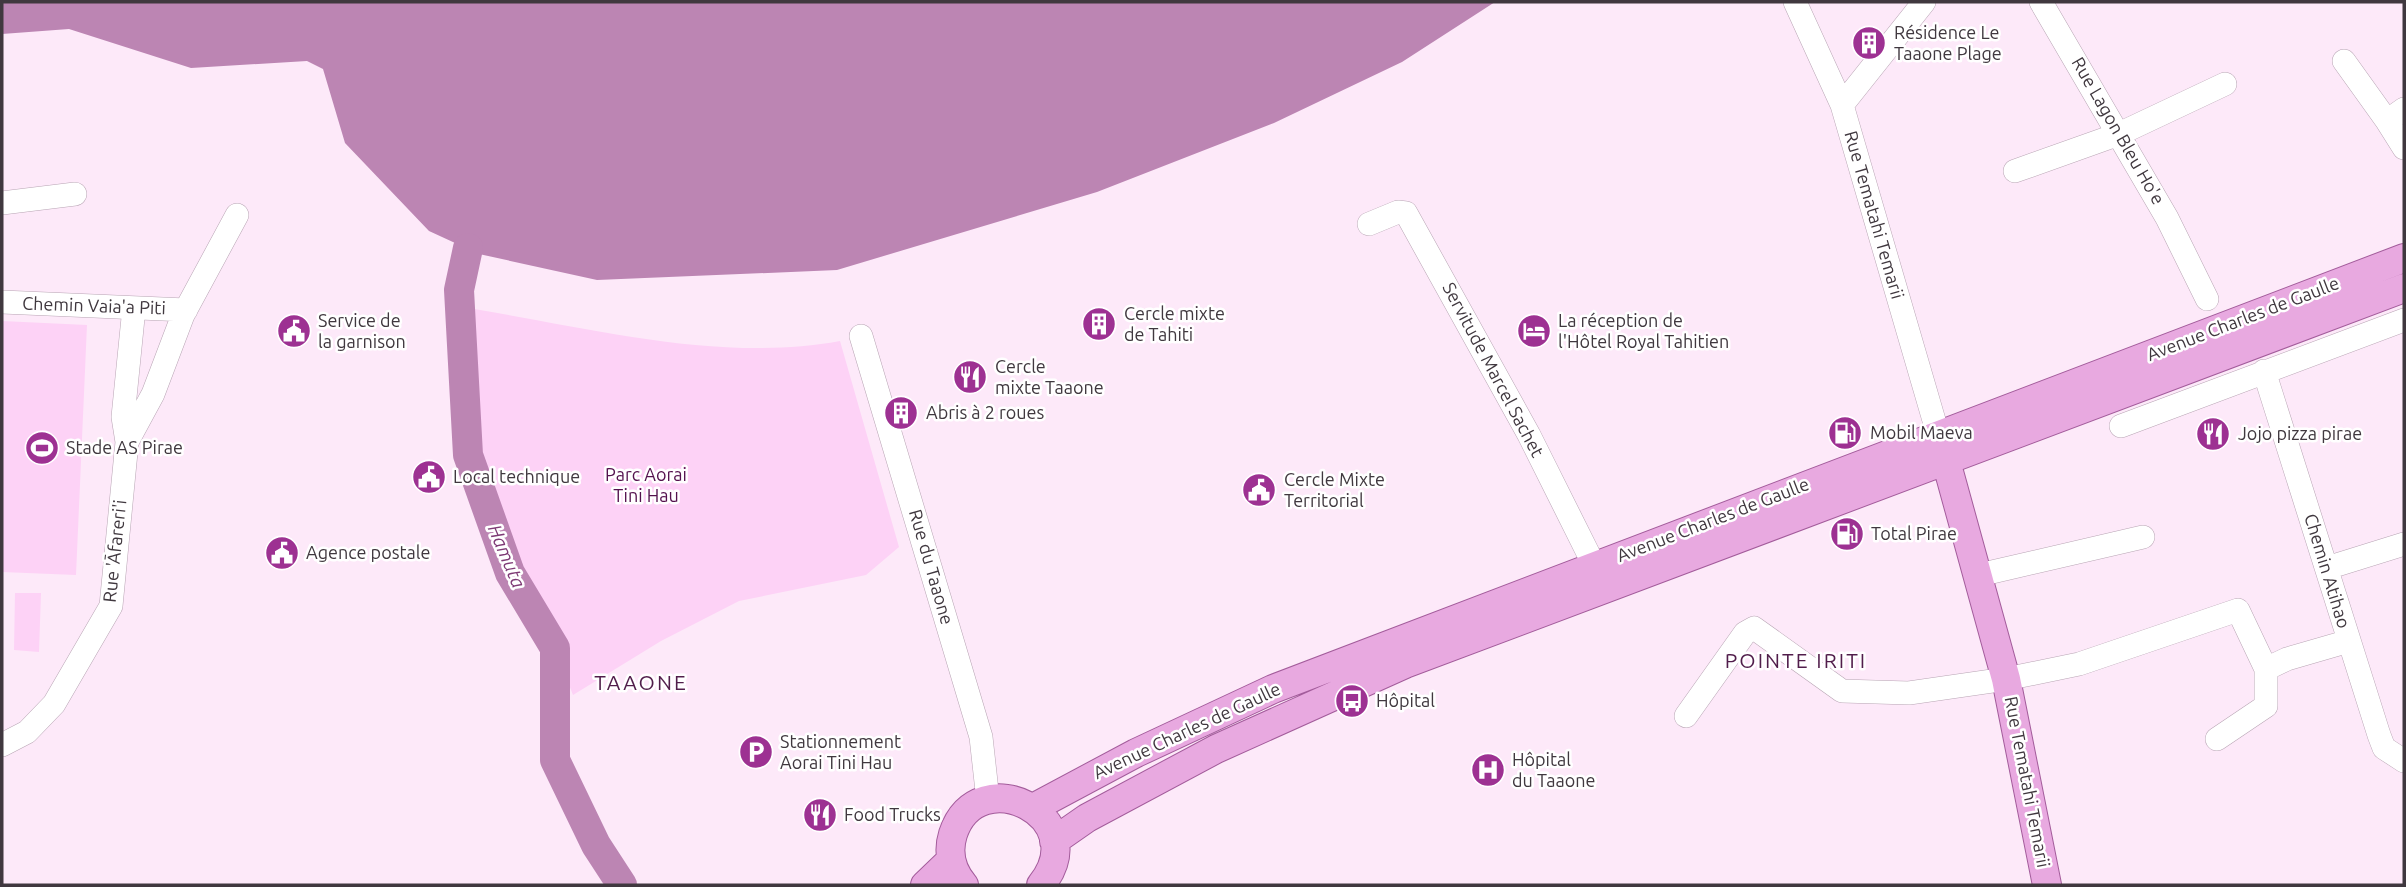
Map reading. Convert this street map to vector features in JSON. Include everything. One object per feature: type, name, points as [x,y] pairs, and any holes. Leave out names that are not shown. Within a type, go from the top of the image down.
[{"type":"main road","name":"Avenue Charles de Gaulle","points":[[1033,808],[1136,753],[1273,689],[2404,258]]},
{"type":"main road","name":"Avenue Charles de Gaulle","points":[[1054,841],[1087,818],[1216,749],[1354,685],[2404,288]]},
{"type":"main road","name":"Rue Tematahi Temarii","points":[[1945,461],[2007,679],[2047,885]]},
{"type":"main road","points":[[964,885],[951,860],[956,826],[969,810],[988,800],[1011,799],[1033,808],[1047,822],[1054,841],[1054,863],[1041,885]]},
{"type":"main road","points":[[925,885],[951,860]]},
{"type":"street","name":"Rue Tematahi Temarii","points":[[1795,2],[1842,105],[1937,434]]},
{"type":"street","points":[[1842,105],[1854,95],[1924,2]]},
{"type":"street","name":"Rue Lagon Bleu Ho'e","points":[[2042,2],[2119,134],[2207,299]]},
{"type":"street","points":[[2344,61],[2396,115],[2404,148]]},
{"type":"street","points":[[2015,171],[2119,134],[2225,84]]},
{"type":"street","points":[[2,203],[75,194]]},
{"type":"street","name":"Servitude Marcel Sachet","points":[[1369,224],[1398,212],[1406,213],[1529,435],[1594,565]]},
{"type":"street","name":"Rue 'Āfareri'i","points":[[127,442],[153,394],[186,310],[237,215]]},
{"type":"street","name":"Chemin Vaia'a Piti","points":[[2,302],[186,310]]},
{"type":"street","name":"Rue 'Āfareri'i","points":[[2,745],[27,732],[54,704],[111,606],[127,442],[123,417],[134,307]]},
{"type":"street","points":[[2121,426],[2404,320]]},
{"type":"street","name":"Rue du Taaone","points":[[861,336],[981,737],[988,800]]},
{"type":"street","name":"Chemin Atihao","points":[[2264,371],[2384,748],[2401,753]]},
{"type":"street","points":[[1979,575],[2143,537]]},
{"type":"street","points":[[2327,568],[2404,544]]},
{"type":"street","name":"Rue Tematahi Temarii","points":[[2007,679],[2079,664],[2238,610],[2266,669]]},
{"type":"street","points":[[1686,716],[1745,633],[1754,628],[1842,691],[1909,692],[2007,679]]},
{"type":"street","points":[[2217,739],[2266,706],[2266,669],[2287,659],[2349,641]]},
{"type":"green space","name":"Parc Aorai Tini Hau","points":[[474,309],[703,346],[795,347],[840,341],[899,547],[866,575],[739,601],[661,641],[573,695],[467,427]]},
{"type":"green space","name":"Stade AS Pirae","points":[[2,321],[87,325],[76,575],[2,572]]},
{"type":"green space","points":[[15,593],[41,593],[39,652],[14,650]]},
{"type":"shaded area","points":[[2,2],[1495,2],[1402,62],[1274,123],[1097,192],[837,270],[597,280],[479,254],[429,231],[345,143],[323,69],[307,61],[191,68],[69,29],[2,34]]},
{"type":"waterway","name":"Hamuta","points":[[468,248],[459,290],[468,455],[510,573],[555,648],[555,760],[596,845],[622,885]]},
{"type":"place","name":"Résidence Le Taaone Plage","points":[[1869,43]]},
{"type":"place","name":"Cercle mixte de Tahiti","points":[[1099,324]]},
{"type":"place","name":"Service de la garnison","points":[[294,331]]},
{"type":"place","name":"La réception de l'Hôtel Royal Tahitien","points":[[1534,331]]},
{"type":"place","name":"Cercle mixte Taaone","points":[[970,377]]},
{"type":"place","name":"Abris à 2 roues","points":[[901,413]]},
{"type":"place","name":"Mobil Maeva","points":[[1845,433]]},
{"type":"place","name":"Jojo pizza pirae","points":[[2213,434]]},
{"type":"place","name":"Stade AS Pirae","points":[[42,448]]},
{"type":"place","name":"Local technique","points":[[429,477]]},
{"type":"place","name":"Cercle Mixte Territorial","points":[[1259,490]]},
{"type":"place","name":"Total Pirae","points":[[1847,534]]},
{"type":"place","name":"Agence postale","points":[[282,553]]},
{"type":"place","name":"Hôpital","points":[[1352,701]]},
{"type":"place","name":"Stationnement Aorai Tini Hau","points":[[756,752]]},
{"type":"place","name":"Hôpital du Taaone","points":[[1488,770]]},
{"type":"place","name":"Food Trucks","points":[[820,815]]},
{"type":"district","name":"POINTE IRITI","points":[[1796,661]]},
{"type":"district","name":"TAAONE","points":[[641,683]]}]
